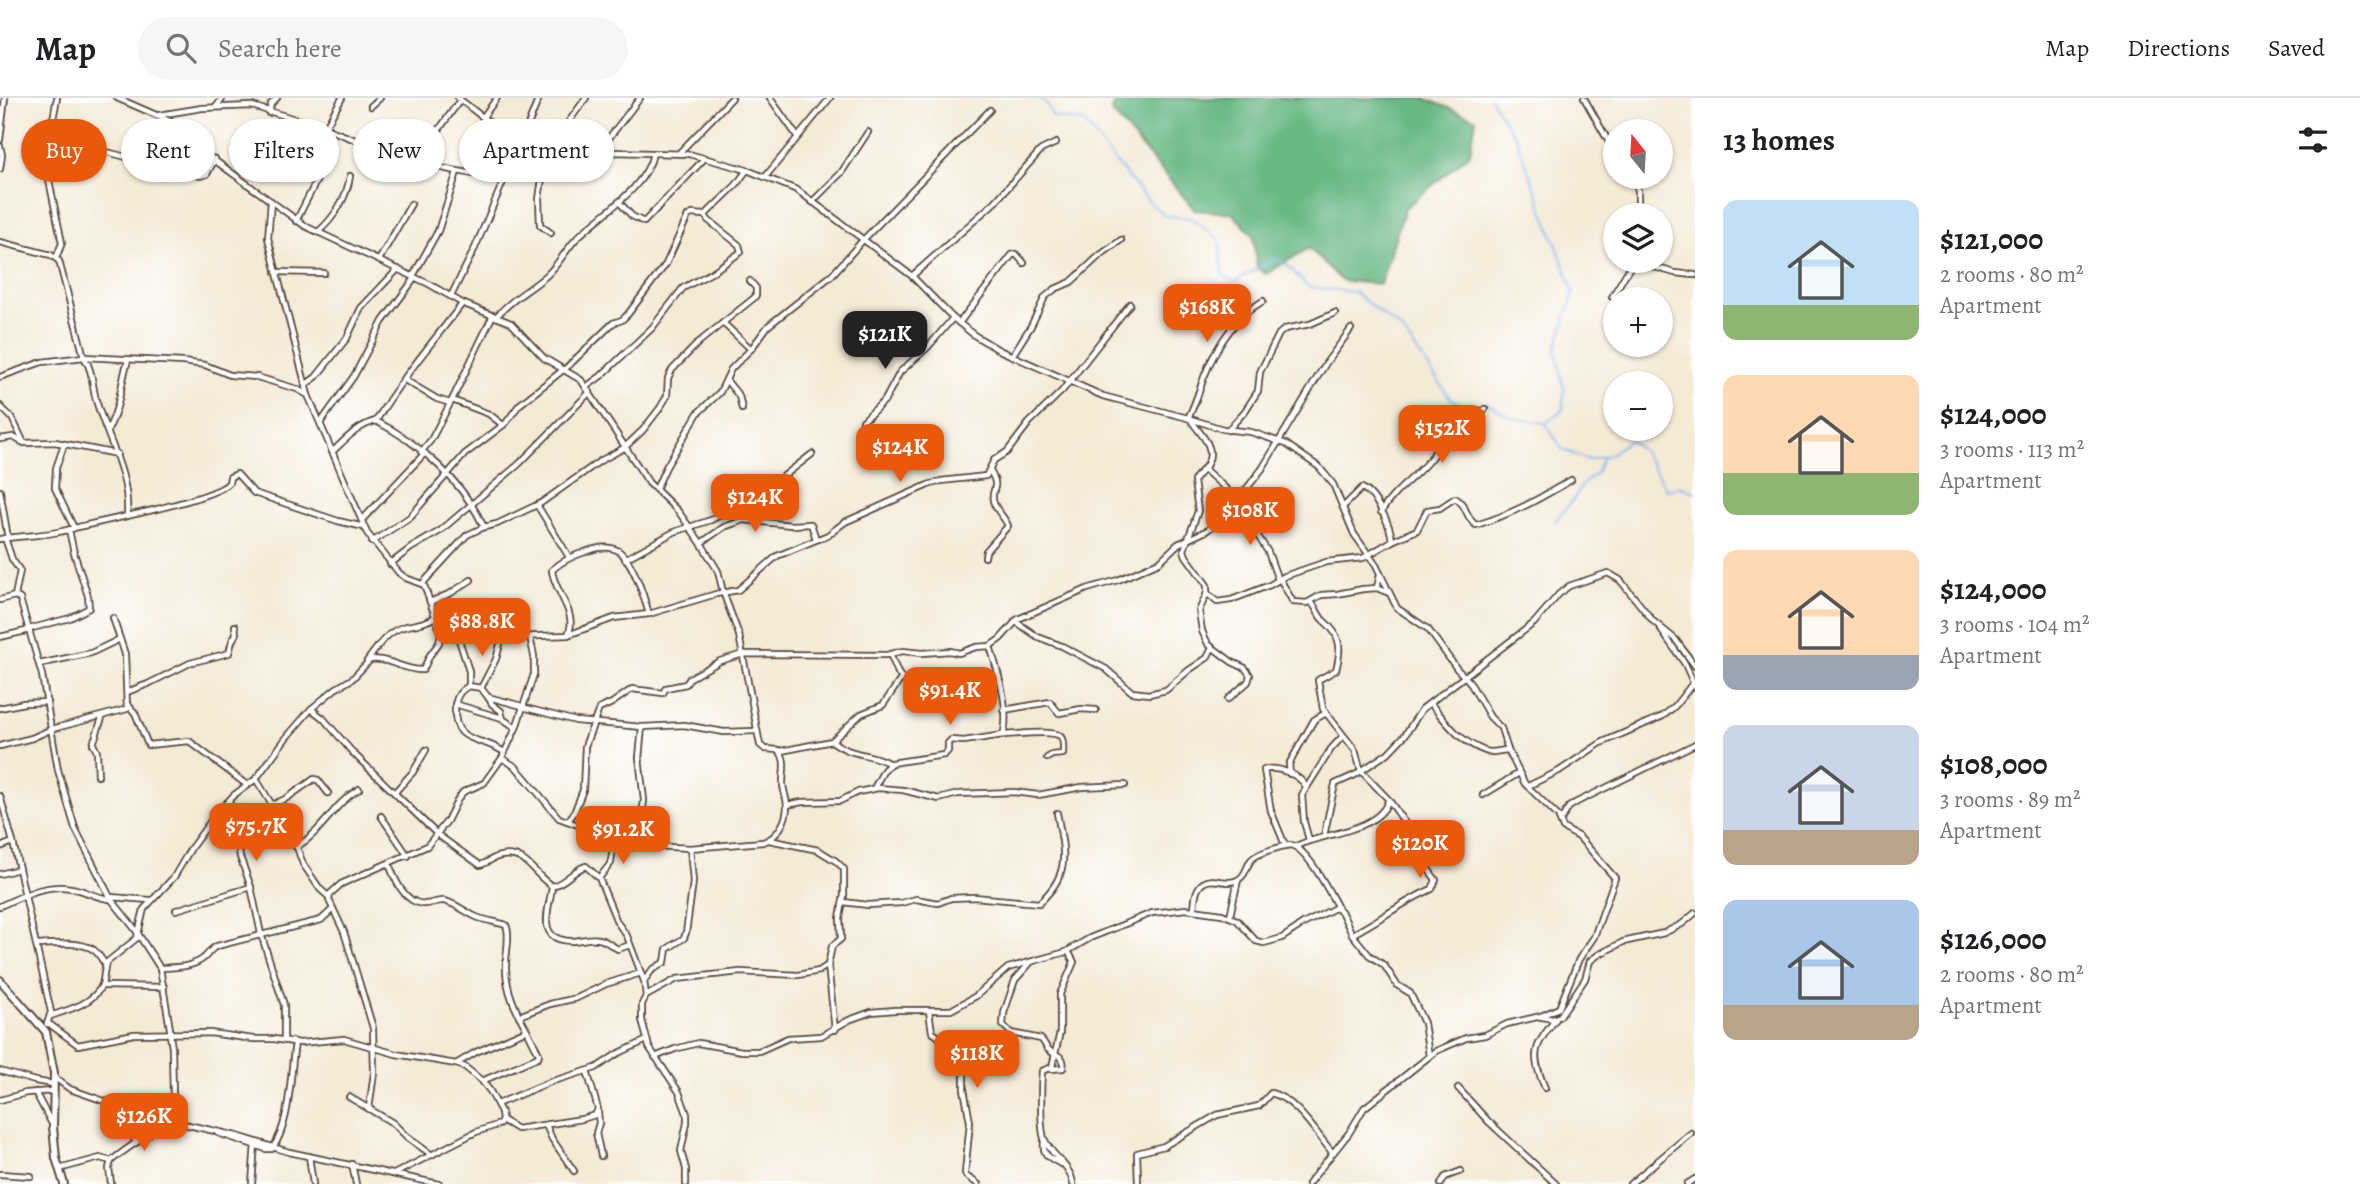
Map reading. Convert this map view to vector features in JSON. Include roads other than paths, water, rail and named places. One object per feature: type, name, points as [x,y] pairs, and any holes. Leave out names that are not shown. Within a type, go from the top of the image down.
[{"type":"main road","points":[[0,980],[46,1025],[54,1084],[53,1127],[59,1170],[64,1184]]},
{"type":"street","points":[[0,140],[5,98]]},
{"type":"street","points":[[53,119],[57,98]]},
{"type":"street","points":[[117,98],[166,119]]},
{"type":"street","points":[[216,107],[223,98]]},
{"type":"street","points":[[269,113],[271,104],[277,98]]},
{"type":"street","points":[[333,119],[342,98]]},
{"type":"street","points":[[371,106],[380,98]]},
{"type":"street","points":[[483,117],[496,98]]},
{"type":"street","points":[[530,119],[539,98]]},
{"type":"street","points":[[572,119],[586,98]]},
{"type":"street","points":[[614,131],[640,98]]},
{"type":"street","points":[[678,153],[732,98]]},
{"type":"street","points":[[770,98],[797,136]]},
{"type":"street","points":[[765,176],[830,98]]},
{"type":"street","points":[[1584,98],[1603,132]]},
{"type":"street","points":[[445,120],[459,99],[486,119]]},
{"type":"street","points":[[159,116],[216,107],[252,106],[290,119]]},
{"type":"street","points":[[656,489],[698,413],[720,392],[731,369],[751,349],[768,326],[832,275],[990,110]]},
{"type":"street","points":[[813,202],[841,173],[868,132]]},
{"type":"street","points":[[912,276],[995,202],[1040,151],[1056,143]]},
{"type":"street","points":[[0,146],[0,169]]},
{"type":"street","points":[[614,153],[678,153],[765,176],[797,190],[912,276],[958,323],[1012,356],[1103,396],[1228,430],[1251,432],[1279,441],[1301,453],[1319,467],[1333,484],[1356,539],[1401,611],[1428,629],[1490,717],[1501,727],[1508,750],[1528,786],[1561,821],[1563,828],[1573,832],[1612,872],[1615,881],[1594,937],[1579,959],[1562,1004],[1541,1016],[1507,1024],[1485,1035],[1466,1038],[1430,1056],[1364,1108],[1349,1133],[1308,1184]]},
{"type":"street","points":[[362,520],[423,453],[494,316],[550,273],[577,238],[619,202],[647,172],[653,153]]},
{"type":"street","points":[[619,202],[632,216],[644,222],[705,158]]},
{"type":"street","points":[[215,159],[296,221],[398,269],[462,303],[511,323],[544,358],[577,377],[590,392],[649,483],[678,511],[718,571],[743,654],[761,747],[781,751],[832,741],[861,714],[883,705],[901,679]]},
{"type":"street","points":[[321,422],[354,376],[383,321],[414,277],[438,231],[457,172],[445,169]]},
{"type":"street","points":[[372,542],[410,517],[465,454],[503,425],[519,405],[563,370],[613,323],[622,320],[666,264],[688,216],[705,215],[736,185],[747,170]]},
{"type":"street","points":[[318,232],[338,208],[350,176]]},
{"type":"street","points":[[50,182],[62,243],[56,258]]},
{"type":"street","points":[[296,221],[316,182]]},
{"type":"street","points":[[451,296],[503,182]]},
{"type":"street","points":[[540,182],[540,225],[551,233]]},
{"type":"street","points":[[271,201],[268,233],[308,395],[372,542],[390,565],[403,576],[423,583]]},
{"type":"street","points":[[379,260],[411,204]]},
{"type":"street","points":[[586,387],[652,328],[683,288],[741,252],[739,245],[705,215]]},
{"type":"street","points":[[1012,356],[1045,297],[1070,282],[1121,240]]},
{"type":"street","points":[[0,242],[56,258],[60,265],[84,357],[91,371],[95,397],[117,454],[127,490],[127,516]]},
{"type":"street","points":[[958,323],[1013,255],[1017,255],[1024,263]]},
{"type":"street","points":[[305,385],[316,377],[347,338],[361,308],[398,269]]},
{"type":"street","points":[[276,272],[324,273]]},
{"type":"street","points":[[1673,272],[1695,275]]},
{"type":"street","points":[[423,583],[467,535],[537,505],[600,461],[624,448],[643,430],[667,397],[668,378],[672,370],[699,342],[757,295],[756,288],[750,281]]},
{"type":"street","points":[[1189,419],[1207,372],[1227,333],[1249,310],[1264,301]]},
{"type":"street","points":[[376,422],[403,379],[462,303]]},
{"type":"street","points":[[457,638],[568,635],[614,618],[649,614],[742,588],[777,556],[837,530],[845,522],[917,489],[942,481],[986,476],[994,460],[1007,452],[1029,423],[1070,382],[1130,304]]},
{"type":"street","points":[[1228,430],[1258,391],[1260,372],[1279,334],[1285,329],[1310,324],[1335,313]]},
{"type":"street","points":[[865,439],[863,421],[885,401],[900,372],[919,356],[953,318]]},
{"type":"street","points":[[723,324],[751,349]]},
{"type":"street","points":[[568,821],[583,790],[585,746],[599,709],[612,703],[628,690],[663,694],[666,688],[686,684],[692,677],[720,661],[743,654],[890,654],[902,651],[958,653],[990,646],[1000,639],[1015,621],[1056,601],[1118,580],[1158,562],[1175,547],[1223,519],[1238,502],[1326,363],[1351,329]]},
{"type":"street","points":[[0,377],[42,362],[84,357],[205,365],[230,375],[257,377],[308,395]]},
{"type":"street","points":[[108,431],[119,407],[128,360]]},
{"type":"street","points":[[403,379],[437,399],[489,414],[503,425]]},
{"type":"street","points":[[726,380],[739,396],[742,409]]},
{"type":"street","points":[[390,565],[411,548],[440,531],[519,464],[590,392]]},
{"type":"street","points":[[0,406],[12,418],[23,442]]},
{"type":"street","points":[[1381,512],[1397,489],[1429,462],[1446,432],[1456,423],[1478,415],[1485,409]]},
{"type":"street","points":[[1189,419],[1210,448],[1210,457],[1194,481],[1198,508],[1185,553],[1207,585],[1207,593],[1199,607],[1204,635],[1212,648],[1245,668],[1250,675],[1248,682],[1228,699]]},
{"type":"street","points":[[332,452],[355,431],[366,424],[376,422],[423,453],[447,473],[472,504],[484,527]]},
{"type":"street","points":[[0,439],[13,437],[31,444],[49,441],[117,454]]},
{"type":"street","points":[[0,637],[70,618],[89,608],[88,596],[74,553],[72,529],[55,488],[56,468],[64,445]]},
{"type":"street","points":[[625,559],[674,532],[711,520],[755,495],[811,454]]},
{"type":"street","points":[[1204,469],[1253,513],[1258,536],[1292,601],[1311,601],[1321,595],[1377,588],[1389,593]]},
{"type":"street","points":[[985,557],[986,551],[1008,526],[993,500],[996,487],[990,471]]},
{"type":"street","points":[[4,538],[41,533],[55,535],[127,516],[221,490],[229,483],[230,477],[236,474],[241,476],[254,493],[364,527]]},
{"type":"street","points":[[1207,593],[1213,600],[1222,602],[1326,562],[1356,560],[1420,527],[1422,516],[1427,510],[1440,508],[1455,498],[1462,503],[1476,525],[1539,500],[1571,480]]},
{"type":"street","points":[[1343,507],[1362,488],[1373,495],[1388,525],[1392,541]]},
{"type":"street","points":[[0,491],[4,538],[20,571],[15,596]]},
{"type":"street","points":[[537,505],[569,557]]},
{"type":"street","points":[[701,543],[724,527],[744,520],[791,525],[811,524],[816,538]]},
{"type":"street","points":[[568,635],[571,628],[570,618],[551,572],[569,557],[603,548],[617,550],[625,559],[637,580],[649,614]]},
{"type":"street","points":[[1324,836],[1335,784],[1379,760],[1397,744],[1416,716],[1430,703],[1534,623],[1569,586],[1608,573],[1620,580],[1658,627],[1685,664],[1694,685],[1663,716],[1601,743],[1559,771],[1528,786]]},
{"type":"street","points":[[1377,588],[1380,574]]},
{"type":"street","points":[[430,602],[471,580]]},
{"type":"street","points":[[366,662],[382,659],[414,670],[423,670],[439,643],[441,633],[423,583]]},
{"type":"street","points":[[0,600],[15,596],[20,599],[39,664],[60,777],[75,828],[110,898],[160,968],[164,987],[172,1048],[173,1097],[163,1119],[148,1135],[111,1161],[108,1168],[111,1184]]},
{"type":"street","points":[[1311,601],[1322,618],[1331,625],[1339,645],[1336,670],[1318,680],[1322,706],[1356,752],[1361,771],[1389,800],[1411,832],[1423,862],[1435,878],[1436,884],[1432,889],[1406,901],[1381,919],[1352,934]]},
{"type":"street","points":[[50,1016],[84,1003],[101,986],[105,964],[130,946],[139,935],[141,916],[174,877],[204,828],[256,779],[311,709],[352,679],[389,634],[435,617]]},
{"type":"street","points":[[0,746],[32,738],[51,729],[124,711],[128,705],[125,654],[113,618]]},
{"type":"street","points":[[1015,621],[1038,638],[1077,653],[1093,664],[1105,668],[1130,692],[1155,693],[1166,690],[1210,655],[1212,648]]},
{"type":"street","points":[[127,692],[190,663],[229,653],[236,634],[235,626]]},
{"type":"street","points":[[440,626],[457,638],[469,673],[469,685]]},
{"type":"street","points":[[1658,627],[1675,639],[1695,666]]},
{"type":"street","points":[[328,897],[341,884],[427,846],[438,835],[463,792],[484,783],[503,755],[516,728],[535,666],[530,637]]},
{"type":"street","points":[[481,688],[496,659],[502,638]]},
{"type":"street","points":[[39,664],[91,653],[120,639]]},
{"type":"street","points":[[990,646],[999,677],[1004,710],[1003,735]]},
{"type":"street","points":[[890,654],[901,679]]},
{"type":"street","points":[[901,679],[928,681],[946,689],[954,688]]},
{"type":"street","points":[[469,685],[481,688],[492,704],[501,711],[502,718]]},
{"type":"street","points":[[469,685],[458,693],[455,704],[456,724],[461,733],[487,742],[503,755],[554,814],[568,821],[614,837],[632,835],[659,846],[690,848],[769,840],[818,850],[839,863],[844,869],[845,886],[839,918],[841,939],[832,946],[828,965],[835,1030]]},
{"type":"street","points":[[488,697],[561,719],[642,727],[676,725],[724,732],[756,731]]},
{"type":"street","points":[[0,708],[47,702]]},
{"type":"street","points":[[1004,710],[1052,702],[1059,713],[1081,709],[1096,710]]},
{"type":"street","points":[[1430,703],[1467,744],[1487,752],[1508,750]]},
{"type":"street","points":[[455,704],[502,718],[516,728]]},
{"type":"street","points":[[128,705],[133,709],[148,745],[189,741],[247,785]]},
{"type":"street","points":[[311,709],[438,835],[480,865],[498,856],[521,858],[552,886]]},
{"type":"street","points":[[1290,774],[1289,764],[1314,720],[1326,713]]},
{"type":"street","points":[[97,776],[97,752],[93,744],[102,717]]},
{"type":"street","points":[[632,835],[643,808],[644,793],[639,758],[642,727]]},
{"type":"street","points":[[832,741],[853,754],[890,764],[944,755],[950,740],[1056,734],[1062,740],[1063,754],[1047,758]]},
{"type":"street","points":[[1309,840],[1301,797],[1333,745],[1343,736]]},
{"type":"street","points":[[1561,821],[1569,807],[1577,802],[1695,744]]},
{"type":"street","points":[[395,792],[413,772],[426,750]]},
{"type":"street","points":[[769,840],[782,825],[787,805],[781,751]]},
{"type":"street","points":[[874,789],[890,764]]},
{"type":"street","points":[[1285,845],[1271,811],[1263,772],[1265,769],[1271,769],[1290,774],[1303,781],[1306,787]]},
{"type":"street","points":[[1483,795],[1520,773]]},
{"type":"street","points":[[256,779],[296,847],[303,864],[328,897],[344,932],[373,1028],[374,1073],[369,1108]]},
{"type":"street","points":[[272,805],[314,779],[318,780],[328,793]]},
{"type":"street","points":[[787,805],[840,801],[859,792],[874,789],[903,790],[939,799],[958,794],[1005,792],[1038,795],[1091,786],[1125,785]]},
{"type":"street","points":[[296,847],[321,827],[343,800],[359,789]]},
{"type":"street","points":[[0,796],[37,945],[50,1016],[46,1025],[78,1045],[134,1034],[210,1033],[314,1043],[344,1039],[413,1058],[465,1067],[482,1081],[497,1104],[502,1120],[514,1129],[590,1118],[597,1112]]},
{"type":"street","points":[[1194,909],[1201,884],[1213,880],[1229,882],[1238,879],[1257,855],[1285,845],[1296,846],[1371,821],[1383,812],[1389,800]]},
{"type":"street","points":[[229,802],[240,857],[284,1005],[284,1040]]},
{"type":"street","points":[[843,902],[868,905],[898,903],[916,898],[938,903],[951,898],[974,897],[1039,903],[1057,885],[1063,866],[1064,854],[1057,813]]},
{"type":"street","points":[[381,816],[408,856]]},
{"type":"street","points":[[599,878],[611,863],[614,837]]},
{"type":"street","points":[[0,847],[13,842]]},
{"type":"street","points":[[1296,846],[1328,890],[1352,934],[1369,956],[1384,965],[1397,985],[1410,993],[1424,1023],[1430,1056]]},
{"type":"street","points":[[645,981],[652,970],[667,960],[667,948],[682,940],[686,933],[693,882],[690,848]]},
{"type":"street","points":[[388,864],[404,893],[411,900],[424,904],[446,902],[468,910],[479,918],[506,925],[509,934],[506,943],[507,983],[519,1016],[539,1054],[538,1058],[482,1081]]},
{"type":"street","points":[[552,886],[563,882],[584,865],[591,869],[599,878],[617,922],[624,930],[645,981],[646,996],[641,1011],[647,1040],[679,1092],[687,1114],[681,1151],[686,1169],[686,1184]]},
{"type":"street","points":[[0,874],[19,869]]},
{"type":"street","points":[[1230,916],[1238,879]]},
{"type":"street","points":[[552,886],[547,920],[549,932],[554,936],[570,941],[598,938],[618,949],[630,945]]},
{"type":"street","points":[[176,910],[251,887]]},
{"type":"street","points":[[0,906],[43,889],[70,888],[97,898],[151,901]]},
{"type":"street","points":[[160,968],[191,964],[203,959],[211,948],[323,919],[333,908]]},
{"type":"street","points":[[655,1057],[698,1043],[751,1052],[788,1038],[821,1036],[849,1020],[871,1012],[957,1008],[1008,968],[1068,951],[1090,937],[1152,913],[1194,909],[1230,916],[1244,926],[1256,941],[1264,943],[1282,938],[1303,923],[1338,908]]},
{"type":"street","points":[[1545,1088],[1538,1071],[1536,1048],[1582,985],[1593,959],[1616,944],[1664,933],[1695,914]]},
{"type":"street","points":[[37,945],[89,948],[99,955],[105,964]]},
{"type":"street","points":[[1051,1069],[1059,1032],[1059,994],[1074,962],[1068,951]]},
{"type":"street","points":[[1031,961],[1015,980],[1005,1009],[1003,1025],[1012,1033],[1041,1039],[1050,1051],[1063,1059],[1064,1066],[1060,1069],[1045,1069],[1041,1075],[1044,1140],[1042,1150],[1066,1167],[1073,1184]]},
{"type":"street","points":[[646,996],[683,978],[740,972],[798,975],[819,971],[828,965]]},
{"type":"street","points":[[519,1016],[550,1004],[577,998],[606,984],[641,973]]},
{"type":"street","points":[[101,986],[164,987]]},
{"type":"street","points":[[929,1011],[932,1032],[955,1049],[962,1070],[970,1122],[965,1173],[978,1184]]},
{"type":"street","points":[[1541,1016],[1557,1018]]},
{"type":"street","points":[[456,1064],[476,1052],[527,1030]]},
{"type":"street","points":[[497,1104],[550,1082],[587,1071],[647,1040]]},
{"type":"street","points":[[0,1071],[35,1082],[54,1084],[139,1113],[213,1130],[228,1138],[255,1143],[269,1149],[275,1146],[283,1127],[295,1042]]},
{"type":"street","points":[[587,1071],[599,1123],[596,1133],[601,1156]]},
{"type":"street","points":[[0,1100],[35,1092],[54,1084]]},
{"type":"street","points":[[1458,1088],[1488,1121],[1556,1184]]},
{"type":"street","points":[[35,1092],[53,1127]]},
{"type":"street","points":[[1138,1184],[1137,1153],[1164,1146],[1217,1115],[1259,1106],[1270,1093],[1281,1097],[1293,1107],[1332,1152]]},
{"type":"street","points":[[349,1097],[396,1125],[407,1137],[432,1155]]},
{"type":"street","points":[[121,1108],[136,1143]]},
{"type":"street","points":[[139,1113],[148,1135]]},
{"type":"street","points":[[394,1174],[476,1132],[496,1126],[502,1120]]},
{"type":"street","points":[[546,1125],[552,1139],[574,1171]]},
{"type":"street","points":[[1630,1184],[1691,1133]]},
{"type":"street","points":[[251,1184],[255,1143]]},
{"type":"street","points":[[275,1146],[439,1184]]},
{"type":"street","points":[[310,1156],[313,1184]]},
{"type":"street","points":[[59,1170],[100,1158],[111,1161]]},
{"type":"street","points":[[352,1164],[356,1184]]},
{"type":"street","points":[[1441,1184],[1445,1177],[1461,1171]]},
{"type":"street","points":[[0,1174],[31,1176]]},
{"type":"street","points":[[1065,1184],[1072,1177]]},
{"type":"street","points":[[1687,1184],[1695,1179]]},
{"type":"waterway","points":[[1038,98],[1046,103],[1053,117],[1084,122],[1151,204],[1166,216],[1191,218],[1219,239],[1223,275],[1235,282],[1275,258],[1287,265],[1308,287],[1354,292],[1402,330],[1451,399],[1464,406],[1487,403],[1512,418],[1545,423],[1563,450],[1589,460],[1609,455],[1629,440],[1643,451],[1667,490],[1680,486],[1695,492]]},
{"type":"waterway","points":[[1490,98],[1516,138],[1574,292],[1556,349],[1564,389],[1563,410],[1546,423]]},
{"type":"waterway","points":[[1555,521],[1575,498],[1581,486],[1596,473],[1602,458]]}]
